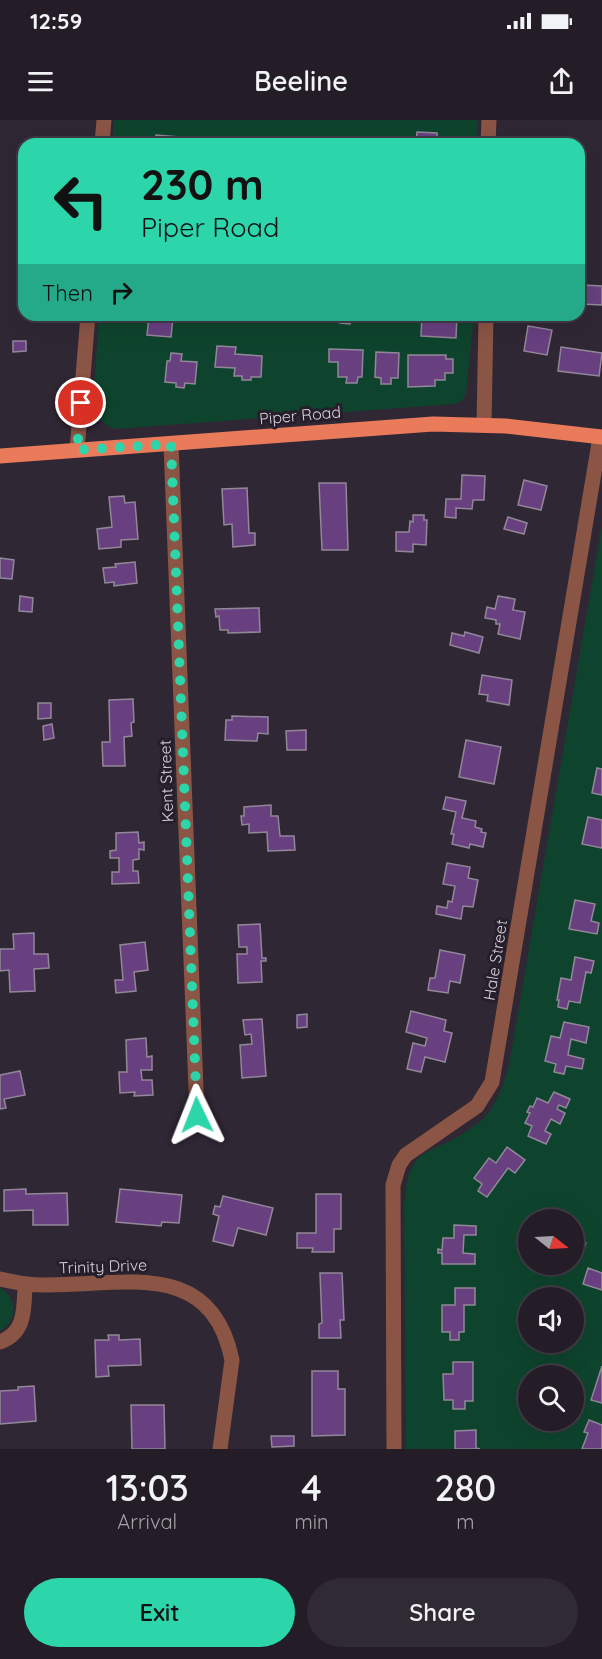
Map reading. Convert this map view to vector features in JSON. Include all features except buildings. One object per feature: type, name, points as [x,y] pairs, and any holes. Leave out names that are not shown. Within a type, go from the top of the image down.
[{"type":"main road","name":"Piper Road","points":[[0,456],[404,425],[484,425],[537,428],[601,437]]},
{"type":"street","points":[[102,138],[104,120]]},
{"type":"street","points":[[488,138],[489,120]]},
{"type":"street","points":[[77,450],[88,321]]},
{"type":"street","points":[[484,425],[486,321]]},
{"type":"street","name":"Hale Street","points":[[394,1449],[393,1185],[395,1175],[406,1155],[477,1106],[492,1082],[601,437]]},
{"type":"street","name":"Kent Street","points":[[171,444],[197,1115]]},
{"type":"street","name":"Trinity Drive","points":[[0,1279],[50,1286],[147,1282],[171,1286],[195,1298],[207,1308],[219,1325],[232,1360],[220,1449]]},
{"type":"street","points":[[0,1342],[11,1337],[23,1320],[25,1284]]},
{"type":"green space","points":[[114,120],[478,120],[477,138],[112,138]]},
{"type":"green space","points":[[99,321],[473,321],[466,393],[462,401],[454,404],[114,429],[101,420],[93,406]]},
{"type":"green space","points":[[602,525],[602,1449],[406,1449],[404,1204],[408,1179],[411,1169],[421,1156],[447,1143],[483,1119],[496,1101],[509,1065]]},
{"type":"green space","points":[[0,1288],[10,1298],[14,1309],[10,1321],[0,1331]]},
{"type":"route","points":[[81,403],[77,450],[171,444],[197,1115]]}]
